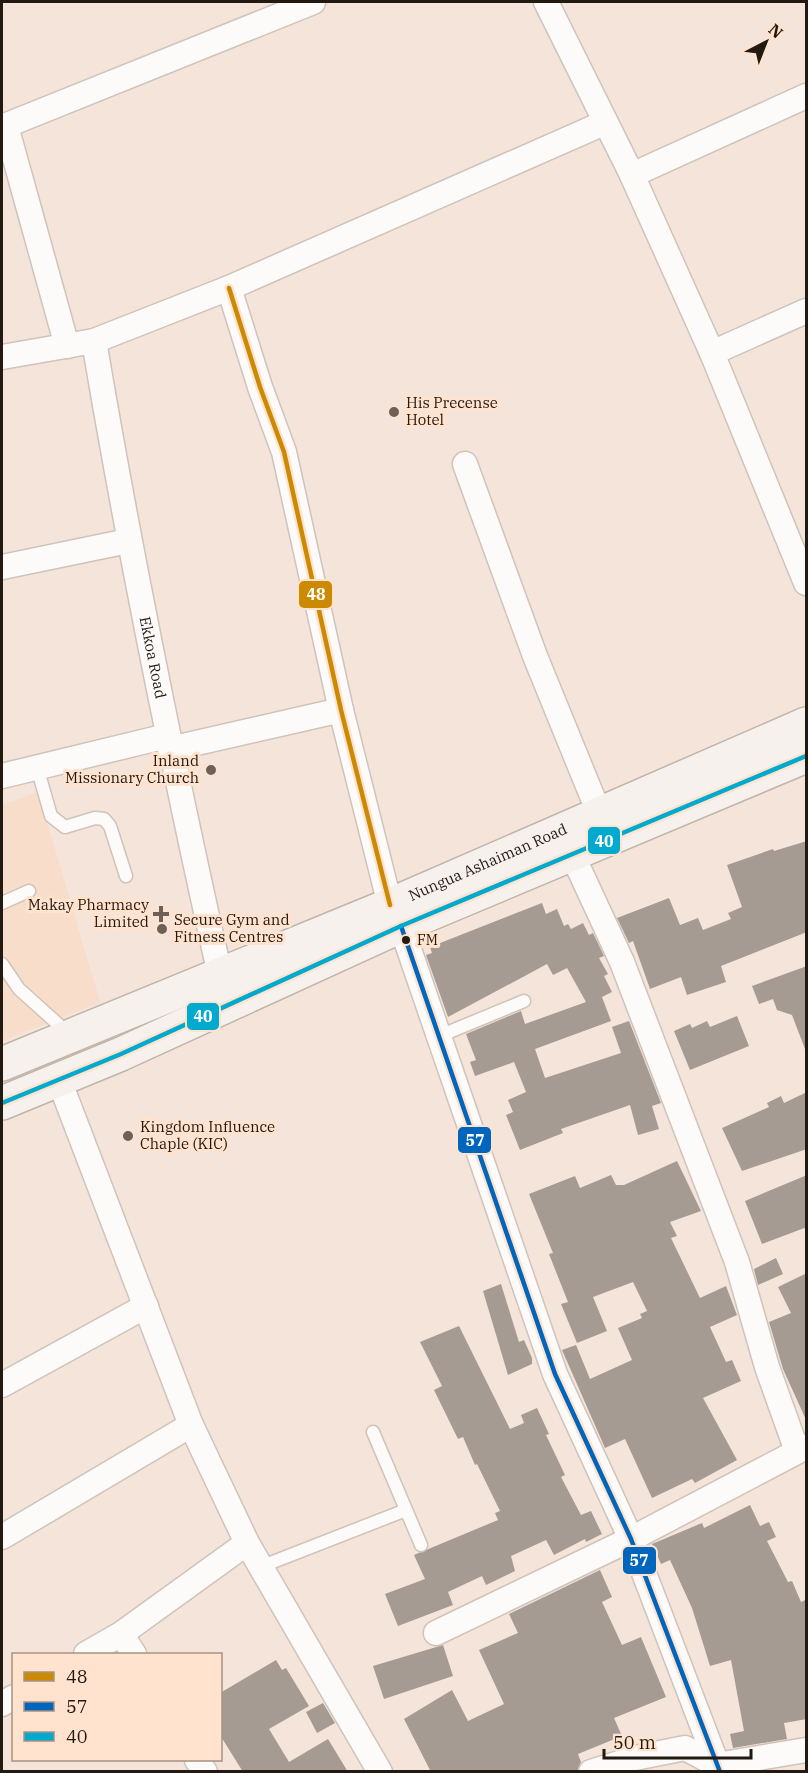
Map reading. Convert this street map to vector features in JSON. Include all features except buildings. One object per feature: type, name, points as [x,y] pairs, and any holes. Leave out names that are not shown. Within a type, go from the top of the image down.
[{"type":"main road","name":"Nungua Ashaiman Road","points":[[2,1103],[59,1080],[396,916],[599,813],[807,724]]},
{"type":"main road","name":"Nungua Ashaiman Road","points":[[2,1064],[220,975],[572,854],[807,756]]},
{"type":"street","points":[[67,346],[4,126],[313,2]]},
{"type":"street","points":[[546,2],[604,123],[632,175],[712,353],[807,583]]},
{"type":"street","points":[[632,175],[807,96]]},
{"type":"street","points":[[2,357],[94,341],[229,288],[604,123]]},
{"type":"street","points":[[229,288],[260,387],[284,452],[341,710],[396,916],[555,1374],[631,1539],[719,1768]]},
{"type":"street","points":[[712,353],[807,311]]},
{"type":"street","name":"Ekkoa Road","points":[[94,341],[128,541],[168,742],[220,975]]},
{"type":"street","points":[[465,464],[535,656],[599,813]]},
{"type":"street","points":[[2,567],[128,541]]},
{"type":"street","points":[[2,776],[37,767],[341,710]]},
{"type":"street","points":[[436,1633],[631,1539],[802,1449],[767,1367],[732,1251],[622,962],[572,854]]},
{"type":"street","points":[[59,1080],[191,1425],[260,1567],[380,1772]]},
{"type":"street","points":[[2,1385],[146,1306]]},
{"type":"street","points":[[3,1532],[191,1425]]},
{"type":"street","points":[[90,1653],[128,1644],[247,1543]]},
{"type":"street","points":[[591,1772],[635,1758],[685,1748],[719,1768],[807,1750]]},
{"type":"lane","points":[[37,767],[51,816],[65,827],[95,818],[104,819],[110,826],[126,876]]},
{"type":"lane","points":[[2,903],[29,891]]},
{"type":"lane","points":[[2,964],[19,988],[70,1035]]},
{"type":"lane","points":[[437,1037],[524,1001]]},
{"type":"lane","points":[[372,1432],[421,1545]]},
{"type":"lane","points":[[260,1567],[406,1510]]},
{"type":"shaded area","points":[[38,792],[100,1002],[2,1041],[2,805]]},
{"type":"transit line","name":"48","points":[[229,288],[260,387],[284,452],[341,710],[390,905]]},
{"type":"transit line","name":"40","points":[[2,1103],[121,1054],[401,926],[806,756]]},
{"type":"transit line","name":"57","points":[[401,926],[555,1374],[631,1539],[720,1772]]},
{"type":"place","name":"His Precense Hotel","points":[[394,412]]},
{"type":"place","name":"Inland Missionary Church","points":[[211,770]]},
{"type":"place","name":"Makay Pharmacy Limited","points":[[161,914]]},
{"type":"place","name":"Secure Gym and Fitness Centres","points":[[162,929]]},
{"type":"place","name":"FM","points":[[406,940]]},
{"type":"place","name":"Kingdom Influence Chaple (KIC)","points":[[128,1136]]}]
